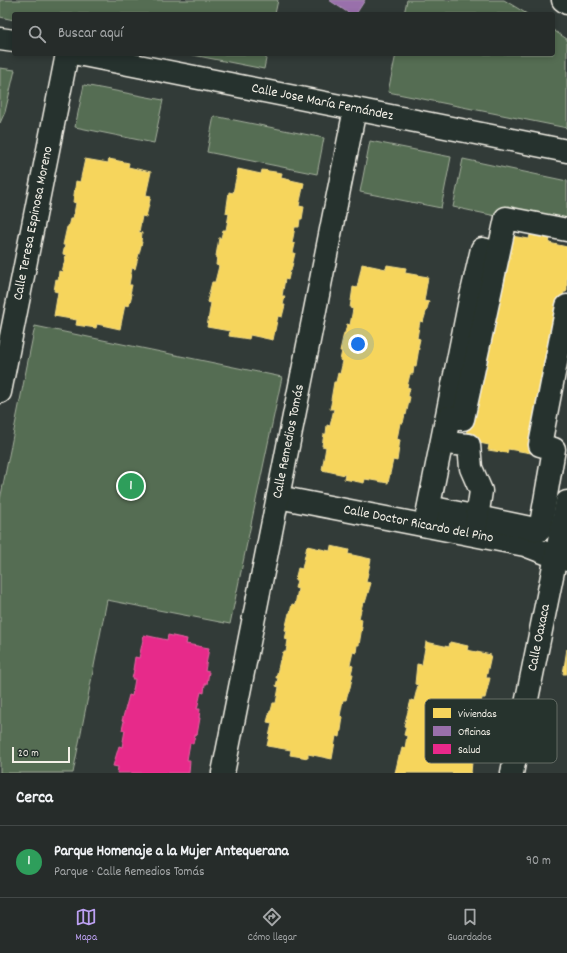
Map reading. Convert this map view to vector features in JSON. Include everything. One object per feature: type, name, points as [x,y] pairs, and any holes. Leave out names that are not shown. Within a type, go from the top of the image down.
[{"type":"street","points":[[563,0],[567,2]]},
{"type":"street","points":[[0,38],[12,41]]},
{"type":"street","name":"Calle Teresa Espinosa Moreno","points":[[0,392],[67,56]]},
{"type":"street","name":"Calle Jose María Fernández","points":[[88,56],[567,151]]},
{"type":"street","name":"Calle Remedios Tomás","points":[[223,773],[355,109]]},
{"type":"street","points":[[567,230],[506,218],[498,253],[478,306],[467,358],[428,511],[477,521],[540,530],[554,449],[540,445],[567,306]]},
{"type":"street","points":[[467,358],[463,419],[449,417],[444,443],[469,445],[471,468],[482,491],[477,521]]},
{"type":"street","name":"Calle Doctor Ricardo del Pino","points":[[278,497],[525,544],[562,558]]},
{"type":"street","name":"Calle Oaxaca","points":[[529,699],[562,558],[567,502]]},
{"type":"street","name":"Calle Oaxaca","points":[[512,773],[514,763]]},
{"type":"green space","points":[[0,0],[278,0],[275,12],[12,12],[12,20],[0,17]]},
{"type":"green space","points":[[407,0],[504,0],[524,12],[404,12]]},
{"type":"green space","points":[[555,31],[567,39],[567,128],[388,92],[396,56],[555,56]]},
{"type":"green space","points":[[198,56],[267,56],[264,69]]},
{"type":"green space","points":[[0,68],[15,70],[5,112],[0,123]]},
{"type":"green space","points":[[84,85],[163,100],[154,143],[75,127]]},
{"type":"green space","points":[[214,116],[324,138],[317,174],[207,152]]},
{"type":"green space","points":[[370,141],[451,157],[441,208],[360,192]]},
{"type":"green space","points":[[463,159],[567,181],[567,231],[453,207]]},
{"type":"green space","points":[[35,326],[282,377],[230,624],[107,600],[73,773],[0,773],[0,500]]},
{"type":"building: Viviendas","points":[[85,159],[108,163],[109,159],[129,163],[128,167],[151,172],[146,195],[151,196],[146,217],[142,216],[139,232],[142,233],[142,242],[135,269],[132,268],[129,285],[132,285],[130,294],[132,294],[129,306],[125,305],[120,329],[97,324],[96,328],[76,325],[77,320],[54,316],[58,292],[54,291],[56,279],[58,280],[59,271],[62,272],[66,255],[63,254],[65,245],[63,245],[70,219],[73,219],[76,203],[73,202],[76,181],[80,182]]},
{"type":"building: Viviendas","points":[[238,169],[261,174],[262,170],[282,173],[281,178],[304,183],[299,206],[304,207],[302,219],[300,219],[299,227],[295,227],[292,243],[295,244],[293,253],[295,253],[288,280],[285,279],[282,296],[285,296],[283,305],[285,305],[282,317],[278,316],[273,340],[250,335],[249,339],[229,336],[230,331],[207,327],[211,303],[207,302],[212,282],[215,282],[219,266],[216,265],[216,256],[219,238],[221,238],[223,230],[226,230],[229,214],[226,213],[229,192],[233,193]]},
{"type":"building: Viviendas","points":[[506,235],[529,239],[530,235],[550,239],[549,243],[567,247],[567,290],[564,292],[531,453],[508,449],[507,453],[488,450],[489,445],[465,440]]},
{"type":"building: Viviendas","points":[[362,264],[386,269],[387,265],[406,268],[405,273],[428,277],[424,301],[429,302],[423,322],[420,321],[417,338],[420,339],[416,366],[414,366],[413,374],[410,374],[407,387],[410,388],[408,396],[410,397],[403,423],[400,423],[397,439],[400,440],[397,461],[393,460],[388,483],[365,479],[364,483],[344,479],[345,475],[322,470],[326,447],[322,446],[324,434],[326,434],[327,425],[330,426],[334,409],[330,409],[334,382],[336,382],[338,373],[340,374],[343,361],[340,360],[342,351],[340,351],[347,324],[350,325],[353,309],[350,308],[353,287],[357,288]]},
{"type":"building: Viviendas","points":[[307,546],[330,551],[331,546],[349,550],[348,554],[371,559],[366,582],[371,583],[365,603],[363,602],[359,618],[362,619],[362,627],[359,645],[357,645],[356,653],[353,652],[350,665],[353,666],[351,674],[353,674],[346,700],[343,700],[340,716],[343,717],[340,737],[336,736],[332,759],[308,754],[308,758],[290,755],[291,750],[267,746],[272,723],[267,722],[273,703],[276,703],[279,687],[276,686],[278,678],[276,678],[283,652],[286,652],[288,640],[285,639],[287,631],[285,630],[292,604],[295,605],[298,589],[295,588],[297,580],[295,580],[298,568],[302,569]]},
{"type":"building: Viviendas","points":[[426,642],[449,647],[450,642],[468,646],[467,650],[491,655],[486,678],[490,678],[485,698],[425,699],[425,763],[472,763],[471,773],[395,773],[402,748],[405,748],[407,736],[404,735],[406,727],[404,726],[411,700],[414,701],[418,685],[415,684],[417,664],[422,665]]},
{"type":"building: Viviendas","points":[[567,649],[567,674],[563,674]]},
{"type":"building: Oficinas","points":[[329,0],[365,0],[357,12],[347,12]]},
{"type":"building: Salud","points":[[144,635],[167,640],[168,635],[187,639],[186,644],[209,648],[205,671],[209,672],[207,684],[205,684],[204,693],[201,692],[197,709],[200,709],[200,718],[197,735],[195,735],[193,744],[190,743],[187,760],[190,760],[189,773],[117,773],[118,767],[113,766],[119,746],[122,747],[125,730],[122,730],[124,721],[122,721],[129,695],[132,696],[135,679],[132,679],[135,657],[139,658]]},
{"type":"place","name":"Parque Homenaje a la Mujer Antequerana","points":[[131,486]]}]
